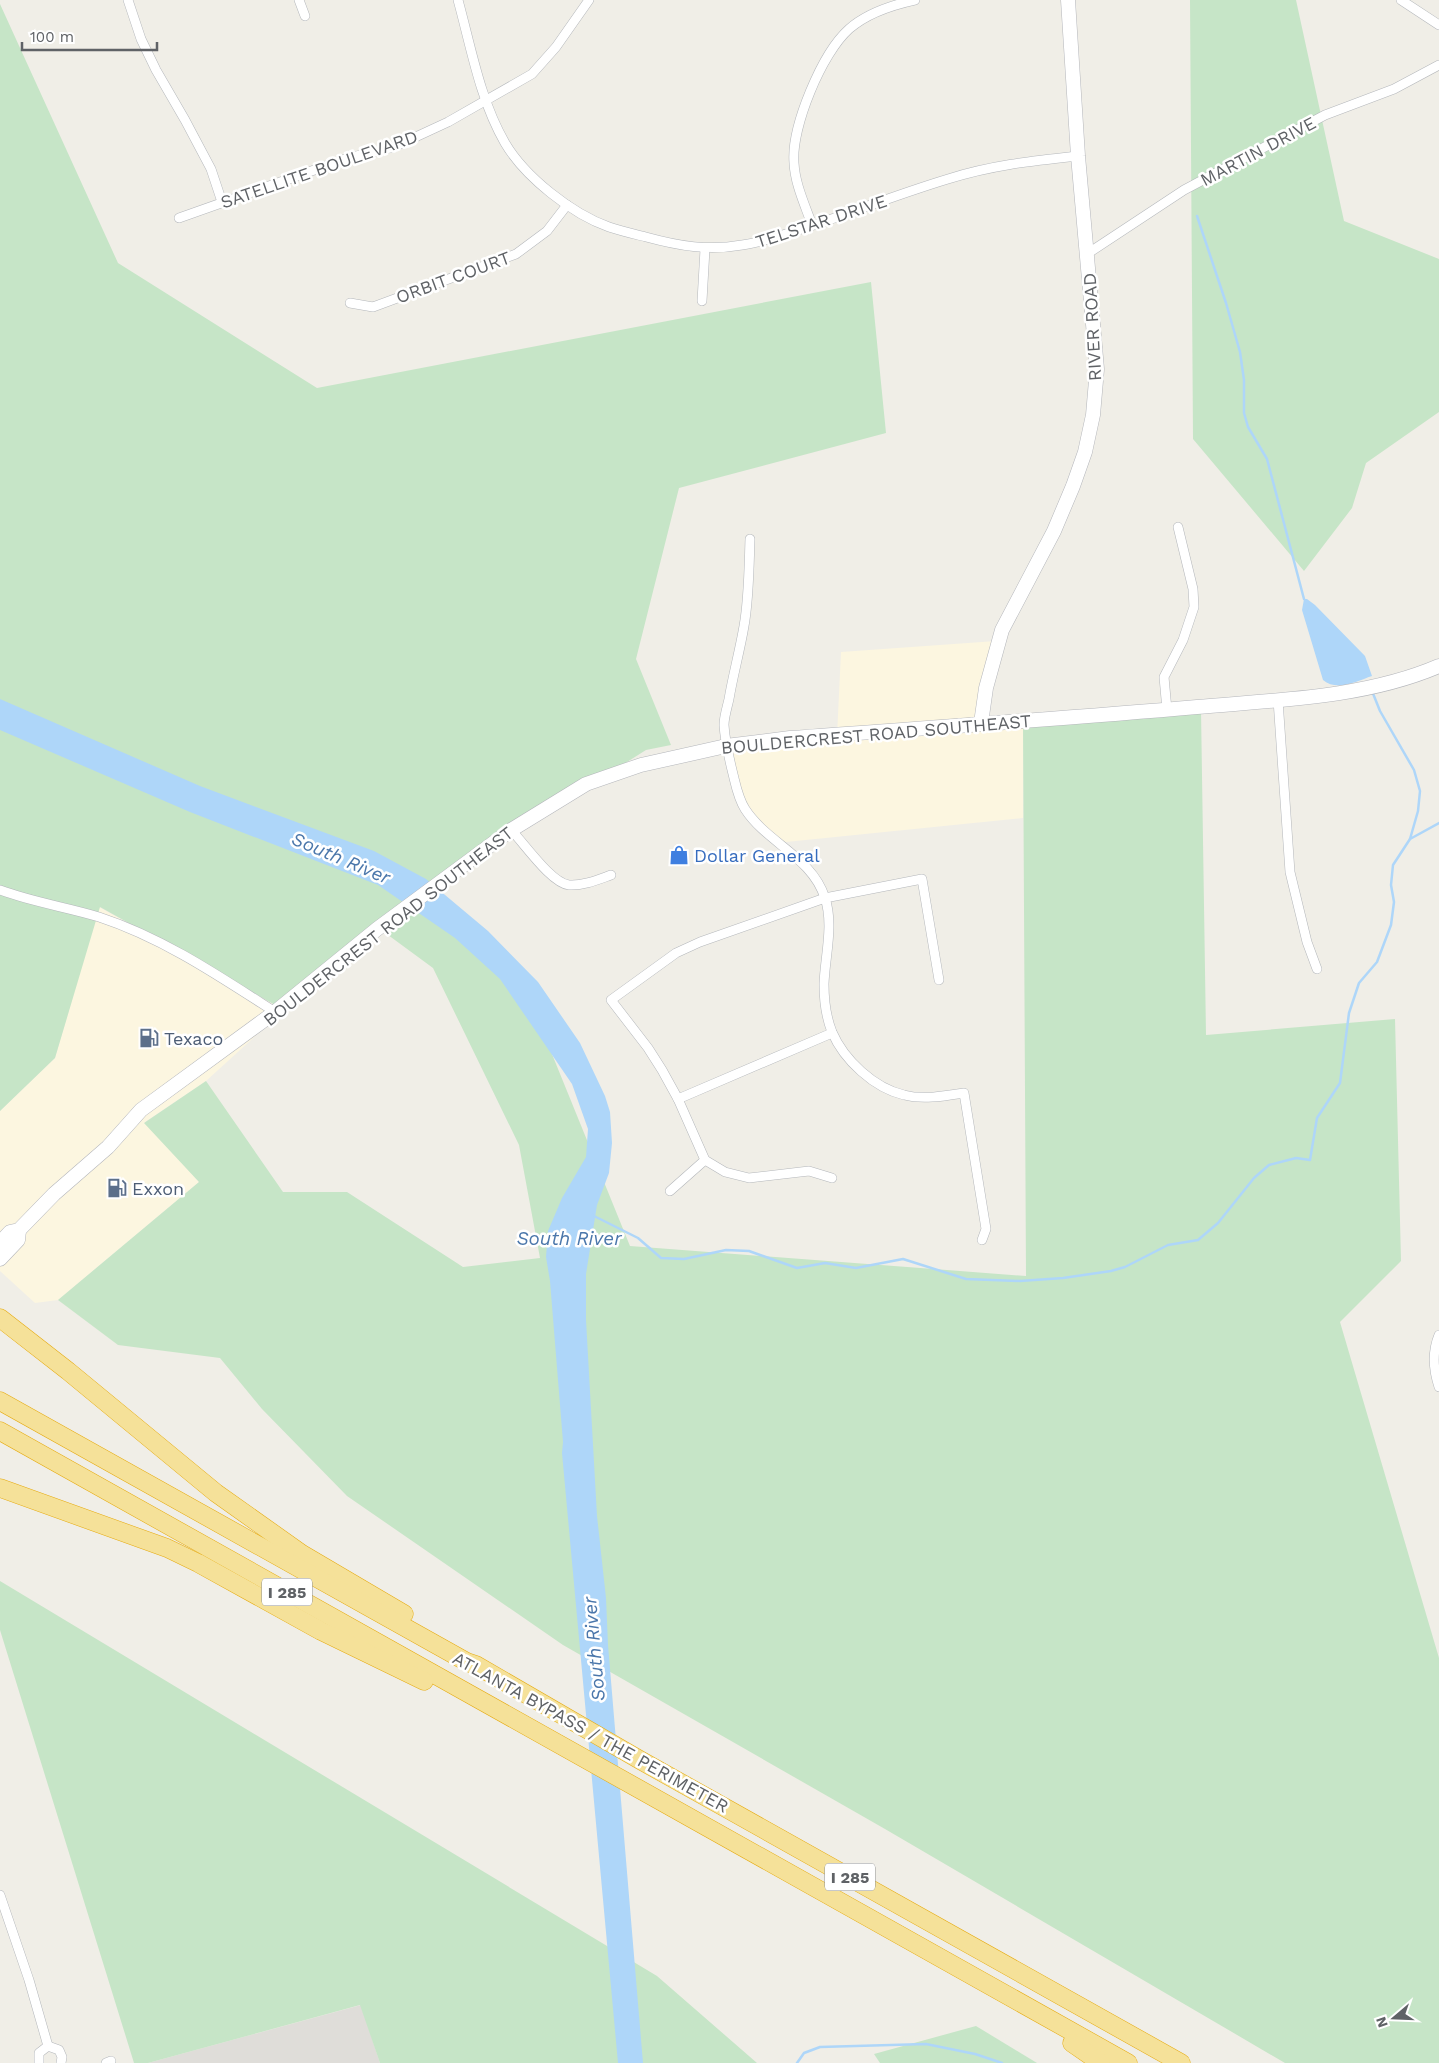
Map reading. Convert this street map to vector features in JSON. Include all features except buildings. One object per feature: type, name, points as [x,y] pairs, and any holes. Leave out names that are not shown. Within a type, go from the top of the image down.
[{"type":"highway","points":[[0,1318],[68,1371],[216,1494],[309,1558],[423,1625],[476,1665]]},
{"type":"highway","name":"ATLANTA BYPASS / THE PERIMETER","points":[[0,1401],[364,1606],[467,1662],[476,1665],[640,1760],[1181,2063]]},
{"type":"highway","name":"ATLANTA BYPASS / THE PERIMETER","points":[[0,1431],[1128,2063]]},
{"type":"highway","points":[[0,1488],[167,1548],[198,1563],[321,1631],[573,1752]]},
{"type":"highway","points":[[974,1977],[1101,2063]]},
{"type":"highway","points":[[1099,2017],[1194,2063]]},
{"type":"street","points":[[128,0],[149,54],[211,169],[222,202]]},
{"type":"street","points":[[299,0],[305,16]]},
{"type":"street","name":"TELSTAR DRIVE","points":[[458,0],[493,121],[506,145],[527,171],[545,189],[567,205],[607,226],[681,246],[705,249],[741,246],[778,237],[948,179],[988,168],[1012,163],[1078,156]]},
{"type":"street","name":"SATELLITE BOULEVARD","points":[[179,218],[348,158],[394,147],[448,122],[532,74],[556,47],[589,0]]},
{"type":"street","points":[[812,225],[799,190],[794,164],[795,139],[804,107],[821,69],[835,44],[849,29],[867,16],[894,5],[915,0]]},
{"type":"street","name":"RIVER ROAD","points":[[981,723],[986,688],[1002,630],[1054,530],[1074,486],[1085,452],[1093,415],[1097,369],[1078,156],[1068,0]]},
{"type":"street","points":[[1402,0],[1439,25]]},
{"type":"street","name":"MARTIN DRIVE","points":[[1087,254],[1193,185],[1325,115],[1394,89],[1439,65]]},
{"type":"street","name":"ORBIT COURT","points":[[350,303],[373,307],[516,254],[547,231],[567,205]]},
{"type":"street","points":[[702,301],[705,249]]},
{"type":"street","points":[[1167,710],[1164,677],[1183,640],[1194,607],[1193,589],[1178,527]]},
{"type":"street","points":[[750,539],[745,624],[724,724],[726,746],[739,797],[746,810],[763,830],[800,860],[818,880],[825,898],[829,918],[824,984],[827,1014],[832,1032],[853,1063],[884,1087],[903,1095],[921,1097],[964,1093],[986,1230],[982,1240]]},
{"type":"street","name":"BOULDERCREST ROAD SOUTHEAST","points":[[0,1259],[18,1240],[20,1230],[54,1194],[108,1147],[141,1110],[275,1012],[377,929],[511,830],[586,784],[641,765],[726,746],[790,738],[1278,700],[1363,689],[1422,674],[1439,666]]},
{"type":"street","points":[[1278,700],[1290,872],[1307,942],[1317,969]]},
{"type":"street","points":[[511,830],[549,874],[567,885],[586,883],[611,875]]},
{"type":"street","points":[[832,1178],[808,1171],[750,1178],[725,1172],[705,1160],[678,1099],[648,1048],[611,1000],[676,953],[700,942],[825,898],[922,879],[940,980]]},
{"type":"street","points":[[0,890],[99,917],[133,930],[190,958],[275,1012]]},
{"type":"street","points":[[678,1099],[832,1032]]},
{"type":"street","points":[[670,1191],[705,1160]]},
{"type":"street","name":"BOULDERCREST ROAD SOUTHEAST","points":[[0,1243],[10,1232],[20,1230]]},
{"type":"street","points":[[1439,1335],[1433,1348],[1436,1378],[1439,1387]]},
{"type":"street","points":[[0,1895],[29,1980],[48,2046]]},
{"type":"street","points":[[39,2063],[39,2053],[48,2046]]},
{"type":"street","points":[[48,2046],[59,2050],[62,2057],[61,2063]]},
{"type":"shaded area","points":[[996,641],[983,725],[1023,723],[1023,818],[776,843],[743,809],[726,748],[837,736],[841,652]]},
{"type":"shaded area","points":[[99,907],[284,1010],[206,1081],[145,1122],[199,1182],[58,1300],[35,1303],[0,1271],[0,1111],[55,1058]]},
{"type":"shaded area","points":[[361,2005],[380,2063],[148,2063]]},
{"type":"green space","points":[[1190,0],[1296,0],[1344,221],[1439,259],[1439,412],[1366,463],[1352,508],[1304,571],[1193,439]]},
{"type":"green space","points":[[0,4],[118,263],[317,388],[871,282],[886,433],[679,488],[636,659],[671,745],[646,750],[432,885],[517,968],[630,1246],[1026,1276],[1023,723],[1201,710],[1206,1035],[1395,1019],[1401,1261],[1340,1322],[1439,1658],[1439,2063],[1285,2063],[885,1829],[563,1645],[347,1496],[262,1409],[220,1358],[118,1345],[58,1300],[199,1182],[144,1123],[206,1081],[283,1192],[347,1192],[463,1267],[540,1258],[519,1145],[433,968],[384,932],[284,1010],[100,907],[55,1058],[0,1111]]},
{"type":"green space","points":[[0,1581],[657,1976],[757,2063],[380,2063],[360,2005],[148,2063],[134,2063],[0,1630]]},
{"type":"green space","points":[[976,2026],[1037,2063],[880,2063],[874,2054]]},
{"type":"water","points":[[1304,599],[1315,605],[1365,656],[1372,676],[1354,683],[1341,685],[1334,685],[1323,680],[1302,610]]},
{"type":"water","name":"South River","points":[[0,699],[200,786],[374,851],[426,879],[488,931],[538,982],[580,1043],[605,1096],[610,1112],[612,1143],[609,1173],[597,1205],[586,1274],[586,1320],[597,1516],[606,1598],[608,1645],[643,2063],[618,2063],[562,1453],[563,1442],[550,1281],[546,1257],[548,1231],[562,1198],[586,1157],[588,1129],[572,1084],[500,979],[455,938],[378,885],[190,812],[0,730]]},
{"type":"waterway","points":[[1197,216],[1240,352],[1244,380],[1244,413],[1248,427],[1267,459],[1304,599]]},
{"type":"waterway","points":[[592,1215],[638,1238],[661,1258],[684,1259],[726,1250],[749,1251],[797,1268],[825,1263],[856,1268],[903,1259],[966,1279],[1020,1281],[1063,1278],[1111,1271],[1125,1267],[1168,1245],[1198,1240],[1218,1223],[1254,1178],[1269,1165],[1296,1158],[1310,1160],[1317,1118],[1340,1083],[1349,1013],[1359,983],[1377,962],[1391,925],[1394,902],[1391,885],[1393,865],[1410,839],[1418,811],[1420,791],[1414,770],[1380,711],[1372,691]]},
{"type":"waterway","points":[[1410,839],[1439,823]]},
{"type":"waterway","points":[[797,2063],[804,2053],[820,2047],[926,2044],[975,2054],[1002,2063]]},
{"type":"place","name":"Dollar General","points":[[679,855]]},
{"type":"place","name":"Texaco","points":[[149,1038]]},
{"type":"place","name":"Exxon","points":[[117,1188]]}]
